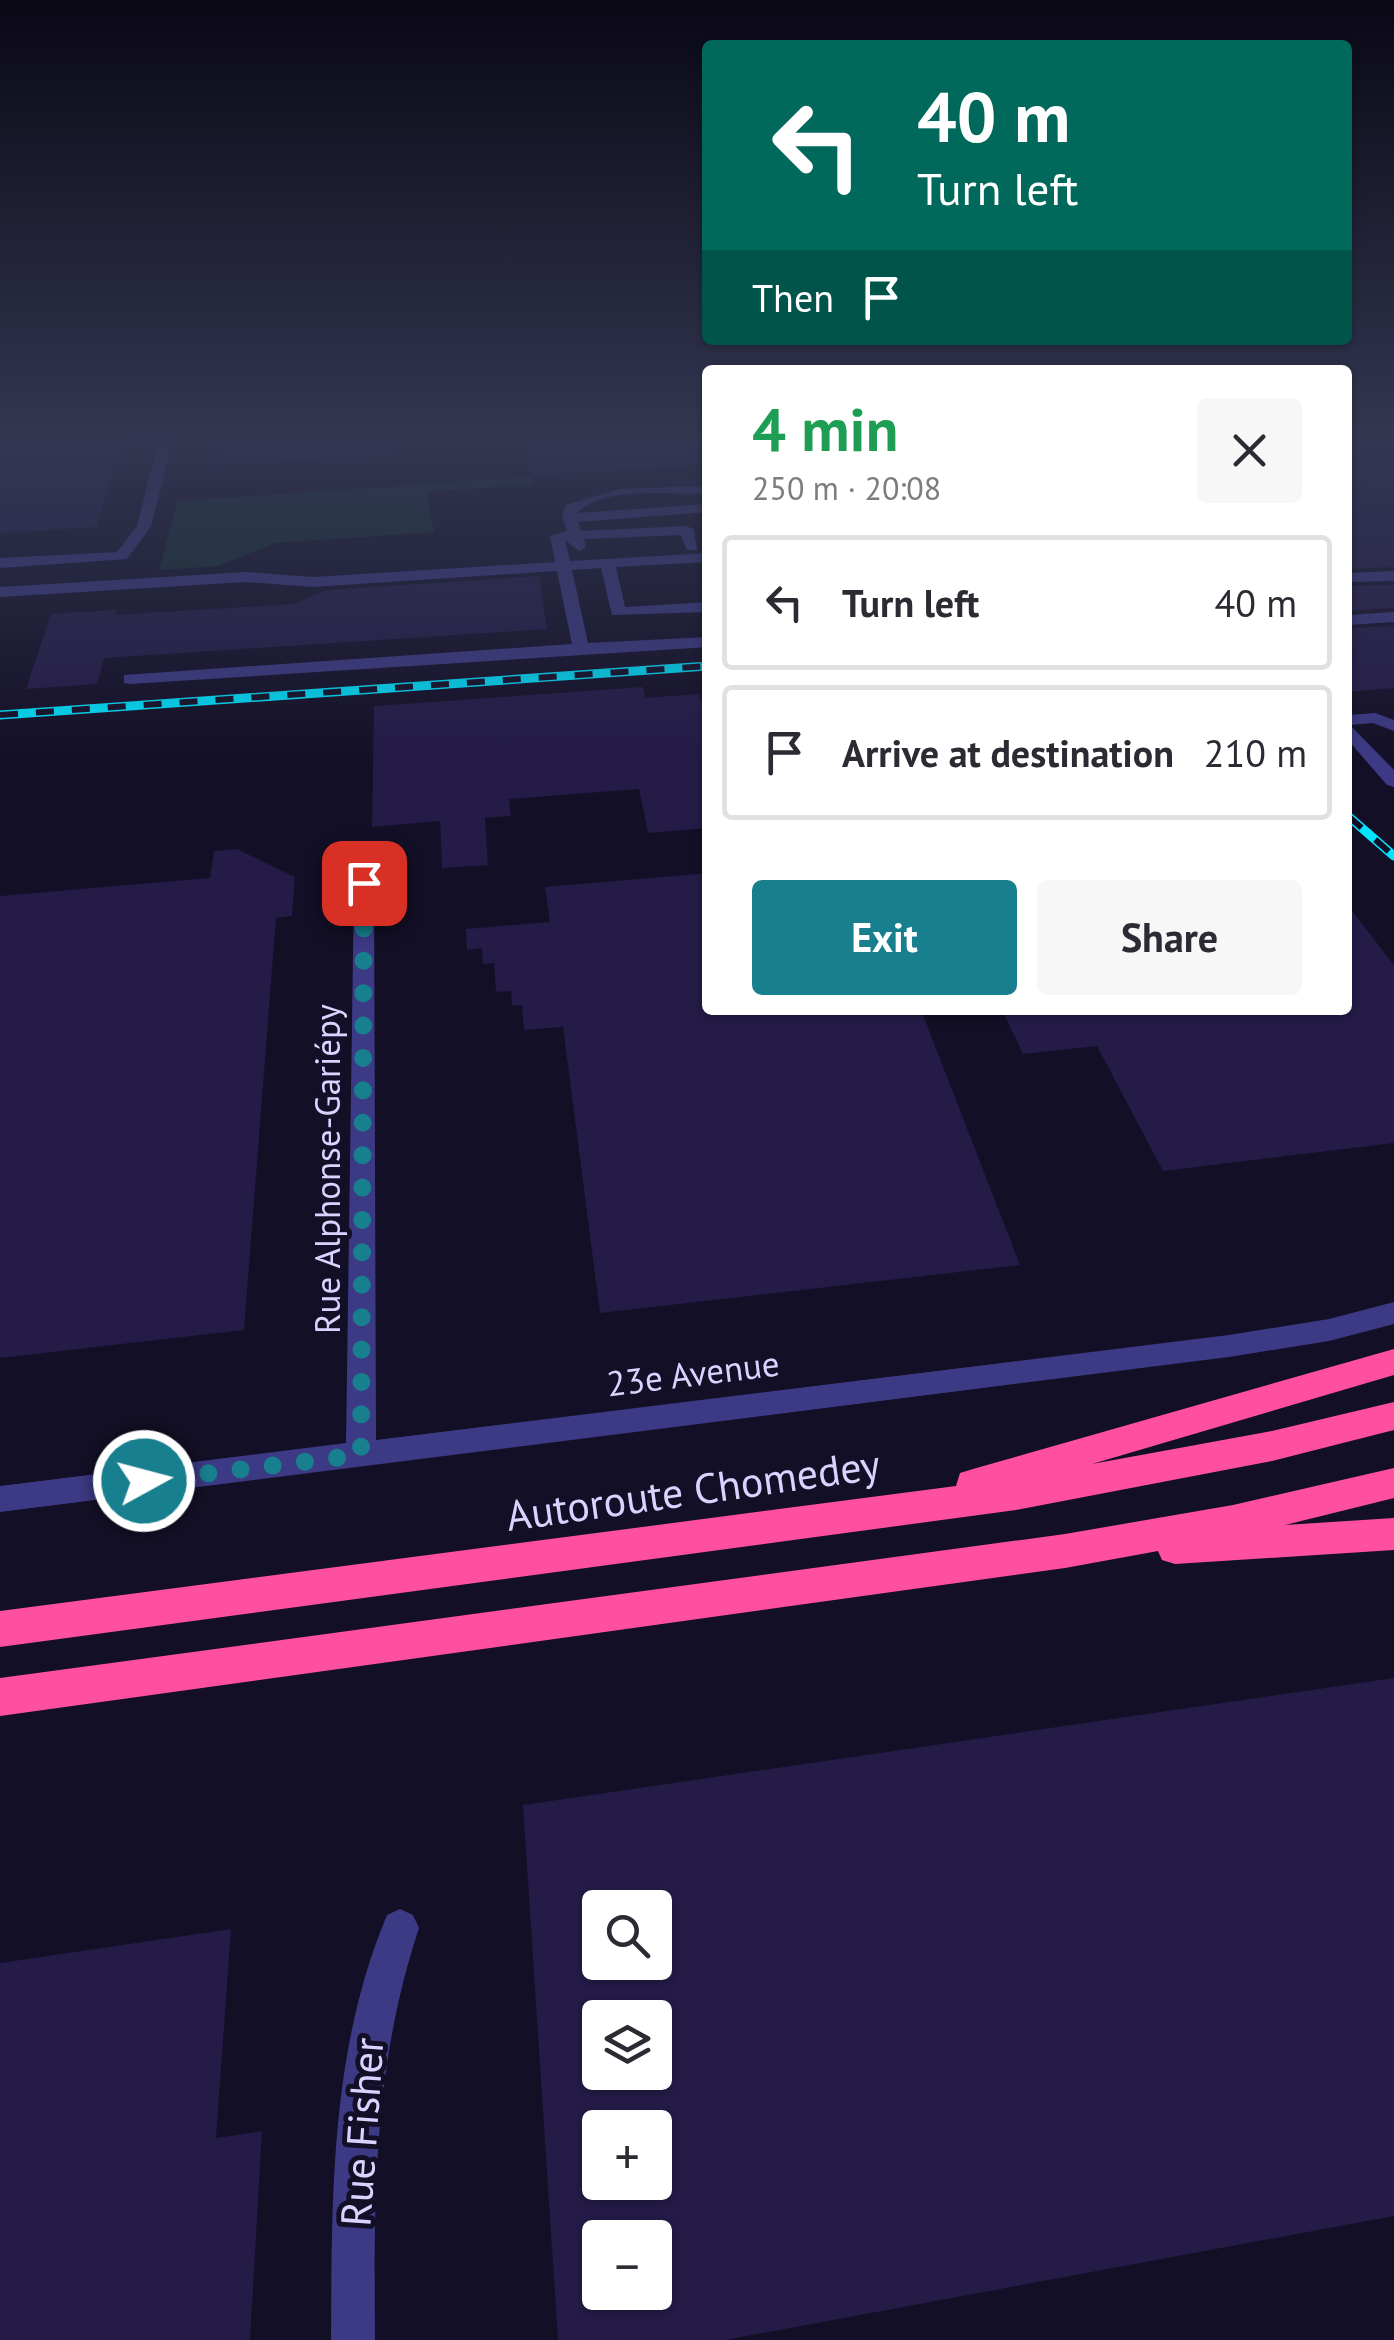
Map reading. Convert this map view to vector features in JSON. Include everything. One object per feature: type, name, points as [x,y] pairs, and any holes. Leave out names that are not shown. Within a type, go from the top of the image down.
[{"type":"highway","points":[[844,1518],[1108,1447],[1394,1362]]},
{"type":"highway","name":"Autoroute Chomedey","points":[[0,1629],[844,1518],[1150,1471],[1394,1416]]},
{"type":"highway","points":[[0,1697],[1012,1559],[1184,1530],[1394,1484]]},
{"type":"highway","points":[[1012,1559],[1394,1534]]},
{"type":"street","points":[[0,563],[122,556],[128,547]]},
{"type":"street","points":[[560,547],[581,648]]},
{"type":"street","points":[[579,547],[582,560]]},
{"type":"street","points":[[582,560],[608,564],[702,552]]},
{"type":"street","points":[[0,592],[246,577],[313,582],[564,566],[582,560],[702,552]]},
{"type":"street","points":[[608,564],[618,612],[702,607]]},
{"type":"street","points":[[1352,578],[1394,576]]},
{"type":"street","points":[[1352,620],[1394,616]]},
{"type":"street","points":[[647,645],[639,625],[702,620]]},
{"type":"street","points":[[130,679],[702,642]]},
{"type":"street","points":[[1375,718],[1377,708],[1394,706]]},
{"type":"street","points":[[1352,720],[1375,718],[1394,726]]},
{"type":"street","points":[[1352,734],[1394,781]]},
{"type":"street","name":"Rue Alphonse-Gariépy","points":[[361,1455],[364,883]]},
{"type":"street","name":"23e Avenue","points":[[0,1499],[1228,1346],[1329,1330],[1394,1313]]},
{"type":"street","name":"Rue Fisher","points":[[353,2340],[354,2150],[360,2071],[382,1974],[400,1928]]},
{"type":"green space","points":[[165,547],[265,547],[218,566],[159,570]]},
{"type":"building","points":[[1352,547],[1394,547],[1394,567],[1352,569]]},
{"type":"building","points":[[539,576],[547,629],[104,658],[97,684],[26,689],[51,614],[116,610],[115,615],[294,604],[327,590]]},
{"type":"building","points":[[1394,585],[1394,608],[1352,611],[1352,586]]},
{"type":"building","points":[[1394,626],[1394,688],[1352,692],[1352,628]]},
{"type":"building","points":[[643,687],[645,698],[699,694],[702,828],[648,833],[639,789],[509,799],[511,816],[485,818],[488,865],[442,868],[440,821],[372,827],[374,706]]},
{"type":"building","points":[[237,849],[295,877],[292,916],[276,918],[244,1330],[0,1358],[0,896],[210,878],[214,851]]},
{"type":"building","points":[[702,874],[702,1015],[923,1015],[1020,1265],[600,1313],[563,1027],[524,1030],[522,1005],[512,1006],[511,991],[496,992],[494,963],[483,964],[482,948],[467,950],[466,929],[550,922],[545,887]]},
{"type":"building","points":[[1352,911],[1394,965],[1394,1143],[1163,1171],[1097,1046],[1023,1054],[1004,1015],[1352,1015]]},
{"type":"building","points":[[1394,1678],[1394,2216],[725,2340],[558,2340],[523,1805]]},
{"type":"building","points":[[231,1929],[216,2138],[262,2131],[250,2340],[0,2340],[0,1963]]},
{"type":"railway","points":[[0,715],[702,666]]},
{"type":"railway","points":[[1352,819],[1394,856]]},
{"type":"route","points":[[144,1481],[361,1455],[364,883]]}]
